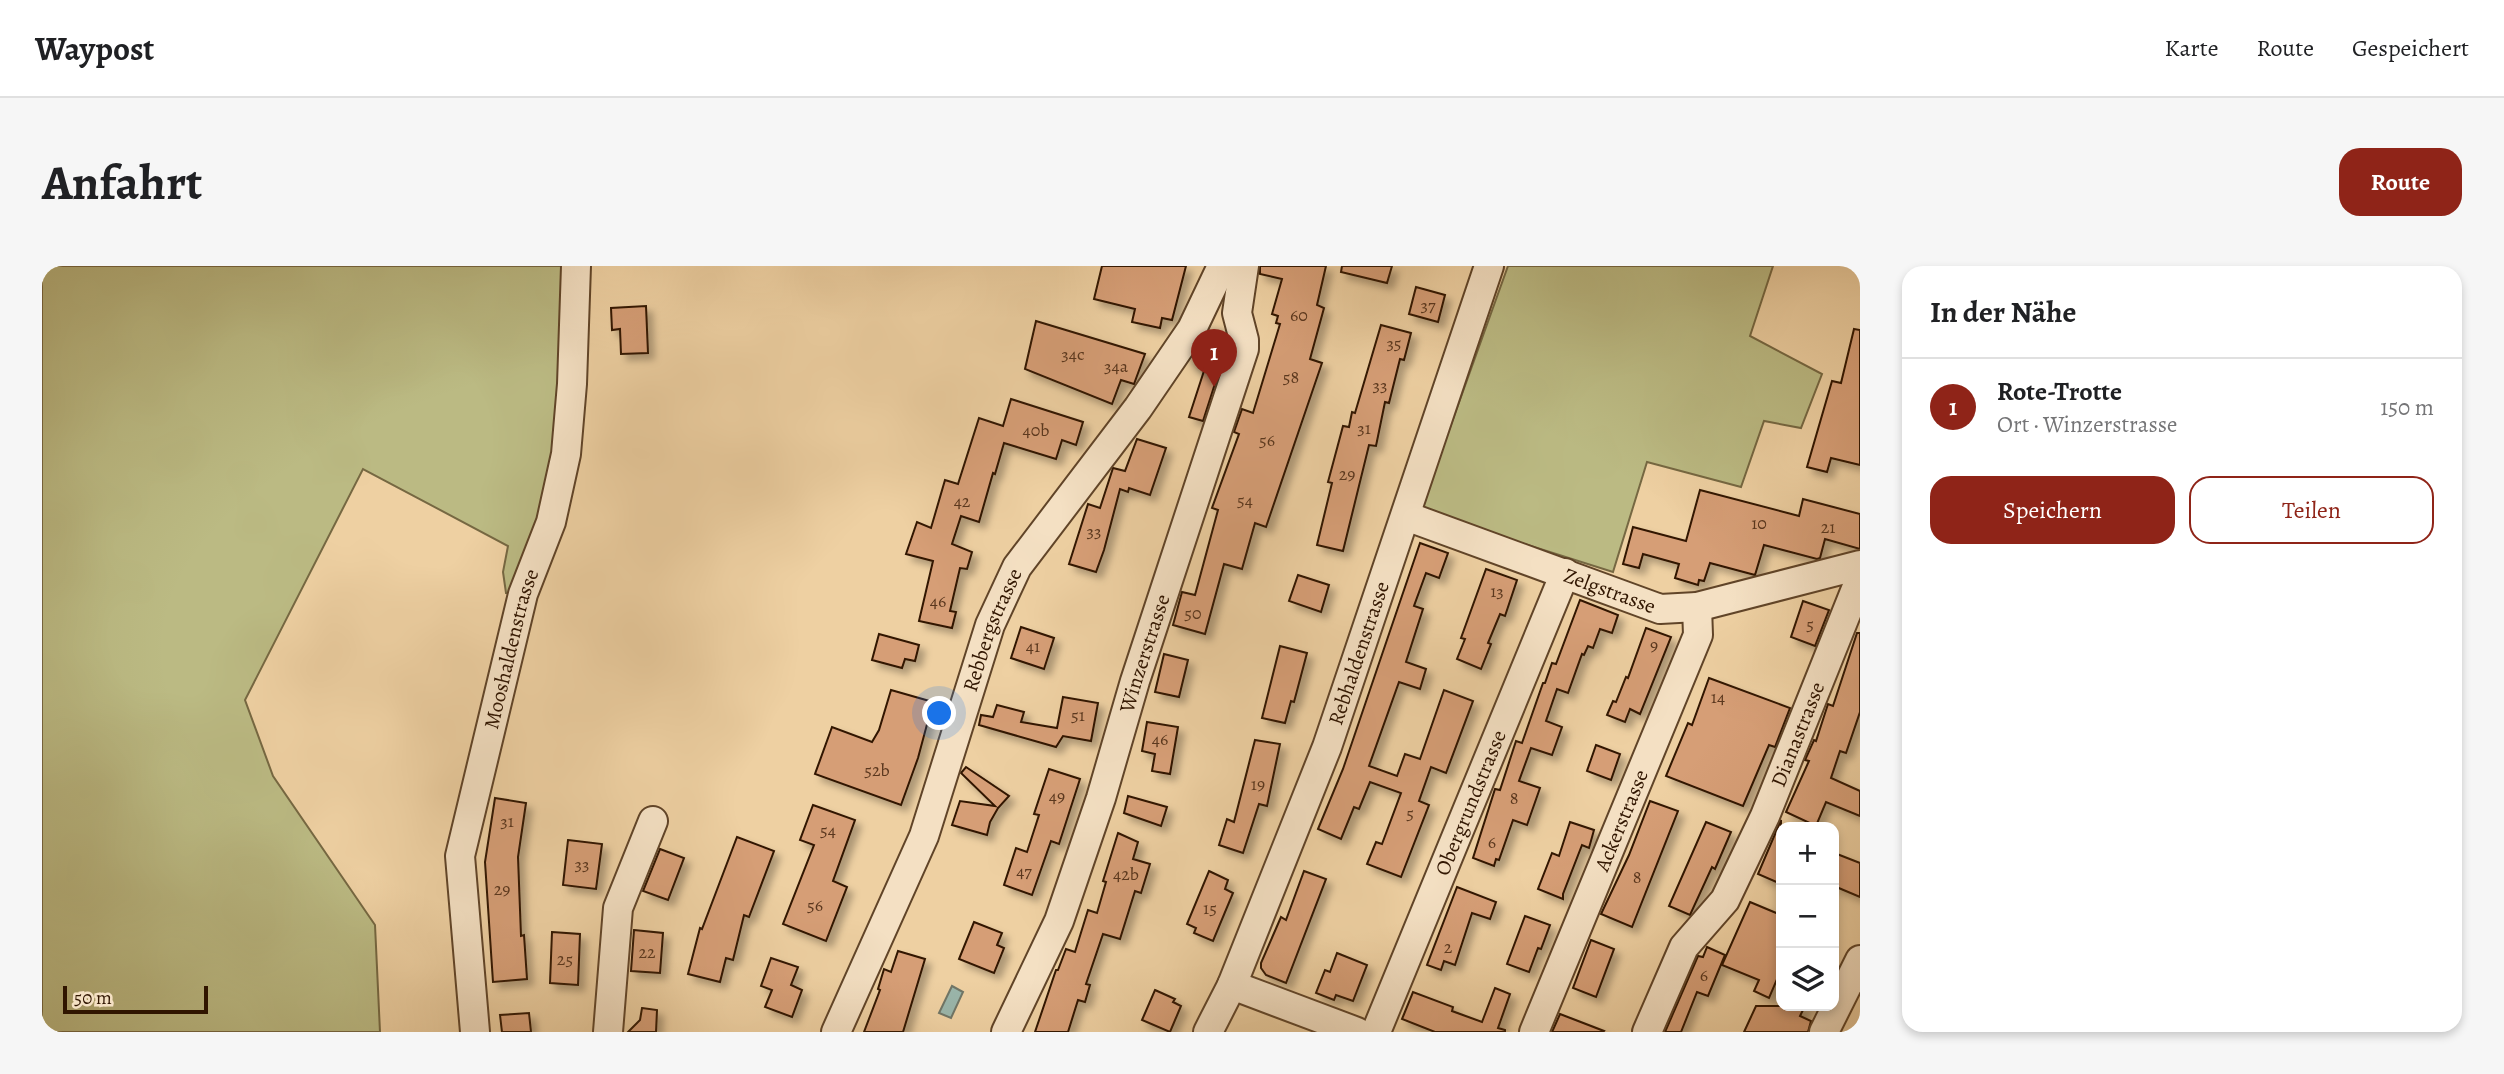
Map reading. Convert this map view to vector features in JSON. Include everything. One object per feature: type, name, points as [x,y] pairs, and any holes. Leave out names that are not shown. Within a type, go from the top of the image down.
[{"type":"street","name":"Mooshaldenstrasse","points":[[475,1032],[460,856],[523,594],[551,523],[566,454],[572,384],[576,266]]},
{"type":"street","name":"Rebbergstrasse","points":[[836,1032],[924,836],[990,625],[1017,567],[1138,408],[1192,329],[1222,266]]},
{"type":"street","name":"Winzerstrasse","points":[[1006,1032],[1059,922],[1244,349],[1237,313],[1244,266]]},
{"type":"street","name":"Rebhaldenstrasse","points":[[1208,1032],[1232,985],[1327,747],[1489,266]]},
{"type":"street","name":"Zelgstrasse","points":[[1406,516],[1660,609],[1697,607],[1860,565]]},
{"type":"street","name":"Obergrundstrasse","points":[[1376,1032],[1565,573]]},
{"type":"street","name":"Dianastrasse","points":[[1647,1032],[1684,947],[1725,900],[1765,816],[1860,579]]},
{"type":"street","name":"Ackerstrasse","points":[[1534,1032],[1698,635],[1697,607]]},
{"type":"street","points":[[608,1032],[618,908],[653,821]]},
{"type":"street","points":[[1824,1032],[1860,960]]},
{"type":"street","points":[[1232,985],[1357,1032]]},
{"type":"shaded area","points":[[42,266],[576,266],[572,384],[523,594],[506,593],[503,572],[508,546],[363,469],[245,700],[273,776],[375,925],[380,1032],[42,1032]]},
{"type":"shaded area","points":[[1508,266],[1773,266],[1750,336],[1822,374],[1801,428],[1764,421],[1741,487],[1647,462],[1613,572],[1420,511]]},
{"type":"shaded area","points":[[952,986],[963,992],[951,1018],[939,1013]]},
{"type":"building","points":[[1102,266],[1186,266],[1172,320],[1162,318],[1160,328],[1132,322],[1135,309],[1094,299]]},
{"type":"building","points":[[1260,266],[1326,266],[1317,305],[1324,308],[1310,359],[1322,363],[1266,527],[1255,523],[1242,569],[1224,564],[1205,634],[1173,625],[1182,592],[1195,595],[1218,510],[1212,508],[1239,434],[1234,432],[1242,409],[1253,413],[1280,324],[1276,323],[1278,316],[1272,314],[1282,279],[1260,274]]},
{"type":"building","points":[[1342,266],[1392,266],[1387,283],[1341,272]]},
{"type":"building","points":[[1416,287],[1445,295],[1438,322],[1409,314]]},
{"type":"building","points":[[646,306],[648,353],[621,354],[620,329],[612,330],[611,308]]},
{"type":"building","points":[[1036,321],[1145,354],[1134,384],[1121,380],[1112,404],[1025,369]]},
{"type":"building","points":[[1381,325],[1411,333],[1404,360],[1400,359],[1389,403],[1385,402],[1376,446],[1369,445],[1343,551],[1317,545],[1332,483],[1328,482],[1343,426],[1349,427],[1352,412],[1355,413]]},
{"type":"building","points":[[1854,329],[1860,330],[1860,465],[1831,458],[1827,472],[1807,467],[1832,381],[1841,383]]},
{"type":"building","points":[[1215,337],[1227,341],[1227,346],[1203,421],[1189,417]]},
{"type":"building","points":[[1011,399],[1083,422],[1076,445],[1062,440],[1056,459],[1004,443],[979,522],[961,516],[952,544],[972,552],[967,569],[960,568],[950,611],[956,612],[952,628],[919,621],[933,561],[906,554],[917,522],[931,528],[945,480],[958,484],[979,418],[1003,426]]},
{"type":"building","points":[[1137,439],[1166,448],[1150,495],[1129,488],[1128,492],[1120,489],[1096,572],[1069,564],[1088,504],[1100,508],[1113,468],[1125,471]]},
{"type":"building","points":[[1700,490],[1799,516],[1803,499],[1860,514],[1860,549],[1825,539],[1820,558],[1817,559],[1764,545],[1755,575],[1710,563],[1704,581],[1699,580],[1698,585],[1675,578],[1679,564],[1643,554],[1639,568],[1623,564],[1633,527],[1686,541]]},
{"type":"building","points":[[1420,543],[1448,553],[1439,578],[1426,573],[1414,606],[1423,609],[1406,662],[1426,669],[1420,689],[1399,682],[1369,766],[1397,776],[1405,754],[1420,759],[1444,690],[1473,701],[1446,773],[1431,767],[1419,801],[1429,805],[1401,877],[1367,864],[1376,842],[1382,844],[1401,793],[1370,782],[1359,809],[1354,807],[1341,839],[1318,829],[1343,769]]},
{"type":"building","points":[[1486,569],[1517,580],[1505,616],[1500,614],[1488,643],[1491,644],[1481,669],[1457,659],[1465,639],[1461,638]]},
{"type":"building","points":[[1298,575],[1329,585],[1321,612],[1289,601]]},
{"type":"building","points":[[1580,600],[1618,615],[1612,633],[1600,629],[1593,648],[1588,646],[1584,655],[1582,654],[1568,693],[1557,689],[1546,721],[1562,727],[1552,755],[1531,748],[1519,781],[1540,788],[1527,825],[1513,820],[1499,860],[1496,859],[1494,866],[1473,858],[1495,789],[1500,790],[1516,741],[1522,743],[1543,683],[1552,663],[1556,664]]},
{"type":"building","points":[[1803,601],[1829,610],[1815,646],[1791,637]]},
{"type":"building","points":[[1021,627],[1054,638],[1044,669],[1011,658]]},
{"type":"building","points":[[1646,628],[1671,637],[1640,714],[1630,709],[1625,722],[1607,715],[1613,701],[1616,702],[1626,677],[1628,678]]},
{"type":"building","points":[[1857,633],[1860,633],[1860,712],[1846,753],[1840,751],[1831,778],[1860,791],[1860,816],[1826,802],[1818,822],[1807,822],[1786,812],[1809,761],[1805,760],[1814,740],[1816,741],[1828,704],[1833,706]]},
{"type":"building","points":[[879,634],[919,645],[915,661],[905,659],[902,668],[872,660]]},
{"type":"building","points":[[1280,646],[1307,653],[1294,702],[1291,701],[1285,723],[1262,718]]},
{"type":"building","points":[[1164,654],[1188,660],[1179,697],[1155,692]]},
{"type":"building","points":[[1709,678],[1790,708],[1775,747],[1769,745],[1743,806],[1666,776],[1688,723],[1692,725]]},
{"type":"building","points":[[891,690],[933,702],[918,758],[901,805],[815,774],[832,727],[872,742],[879,730]]},
{"type":"building","points":[[1063,697],[1098,703],[1091,741],[1063,736],[1056,747],[979,725],[981,715],[993,717],[997,705],[1024,712],[1021,722],[1057,728]]},
{"type":"building","points":[[1147,722],[1178,727],[1170,774],[1152,771],[1155,754],[1142,751]]},
{"type":"building","points":[[1255,740],[1280,744],[1267,806],[1259,804],[1243,853],[1219,845],[1227,819],[1234,822]]},
{"type":"building","points":[[1596,745],[1620,754],[1611,780],[1587,771]]},
{"type":"building","points":[[966,767],[1009,796],[990,822],[987,835],[952,825],[960,801],[995,806],[961,773]]},
{"type":"building","points":[[1049,769],[1080,779],[1059,844],[1051,841],[1032,895],[1004,885],[1016,848],[1027,852],[1039,815],[1034,814]]},
{"type":"building","points":[[1128,796],[1167,807],[1161,826],[1124,813]]},
{"type":"building","points":[[495,798],[526,803],[518,857],[521,936],[524,935],[527,979],[493,982],[485,862]]},
{"type":"building","points":[[1650,801],[1678,811],[1632,927],[1601,914],[1629,855]]},
{"type":"building","points":[[813,805],[855,820],[833,881],[847,887],[826,941],[783,924],[814,845],[800,840]]},
{"type":"building","points":[[1570,822],[1594,830],[1589,848],[1582,845],[1563,899],[1538,889],[1552,853],[1559,856]]},
{"type":"building","points":[[1706,822],[1731,832],[1690,915],[1669,906]]},
{"type":"building","points":[[1776,832],[1776,882],[1758,874]]},
{"type":"building","points":[[1118,833],[1138,842],[1133,859],[1150,864],[1141,893],[1135,891],[1120,939],[1103,934],[1086,984],[1090,985],[1085,1002],[1078,1000],[1068,1032],[1035,1032],[1066,949],[1075,952],[1088,910],[1097,913],[1106,882],[1103,881]]},
{"type":"building","points":[[737,837],[774,851],[749,917],[744,915],[733,960],[726,958],[720,982],[688,974],[700,928],[702,929]]},
{"type":"building","points":[[568,840],[602,844],[596,889],[563,885]]},
{"type":"building","points":[[660,849],[684,858],[668,900],[643,891]]},
{"type":"building","points":[[1839,855],[1860,863],[1860,897],[1839,888]]},
{"type":"building","points":[[1209,871],[1228,880],[1225,889],[1233,893],[1213,941],[1194,933],[1196,928],[1187,924]]},
{"type":"building","points":[[1304,871],[1326,879],[1286,983],[1266,975],[1261,963],[1281,917],[1286,920]]},
{"type":"building","points":[[1457,887],[1496,902],[1490,919],[1472,913],[1455,965],[1444,961],[1441,970],[1427,965]]},
{"type":"building","points":[[1750,902],[1776,913],[1776,982],[1769,998],[1754,991],[1759,980],[1722,965]]},
{"type":"building","points":[[1525,916],[1550,925],[1529,972],[1507,964]]},
{"type":"building","points":[[974,922],[1002,933],[997,945],[1004,948],[994,973],[959,959]]},
{"type":"building","points":[[634,930],[663,933],[660,973],[631,971]]},
{"type":"building","points":[[552,932],[580,934],[578,985],[550,983]]},
{"type":"building","points":[[1591,940],[1614,949],[1596,997],[1573,988]]},
{"type":"building","points":[[1707,947],[1725,955],[1708,996],[1697,992],[1681,1032],[1665,1032],[1698,956],[1703,957]]},
{"type":"building","points":[[898,951],[925,959],[903,1032],[864,1032],[880,990],[878,989],[884,969],[891,972]]},
{"type":"building","points":[[1337,953],[1367,965],[1353,1001],[1336,995],[1334,1000],[1316,993],[1325,970],[1330,972]]},
{"type":"building","points":[[771,958],[798,967],[791,985],[802,990],[792,1017],[765,1007],[772,990],[761,986]]},
{"type":"building","points":[[1495,988],[1510,994],[1498,1028],[1505,1032],[1435,1032],[1402,1019],[1413,992],[1453,1007],[1452,1011],[1482,1022]]},
{"type":"building","points":[[1155,990],[1175,999],[1173,1002],[1181,1006],[1170,1032],[1142,1020]]},
{"type":"building","points":[[1756,1006],[1776,1006],[1776,1011],[1802,1011],[1800,1016],[1811,1021],[1808,1032],[1744,1032]]},
{"type":"building","points":[[642,1008],[657,1010],[656,1032],[628,1032],[640,1020]]},
{"type":"building","points":[[529,1013],[531,1032],[502,1032],[500,1015]]},
{"type":"building","points":[[1560,1014],[1604,1031],[1552,1032]]},
{"type":"place","name":"Rote-Trotte","points":[[1214,387]]}]
